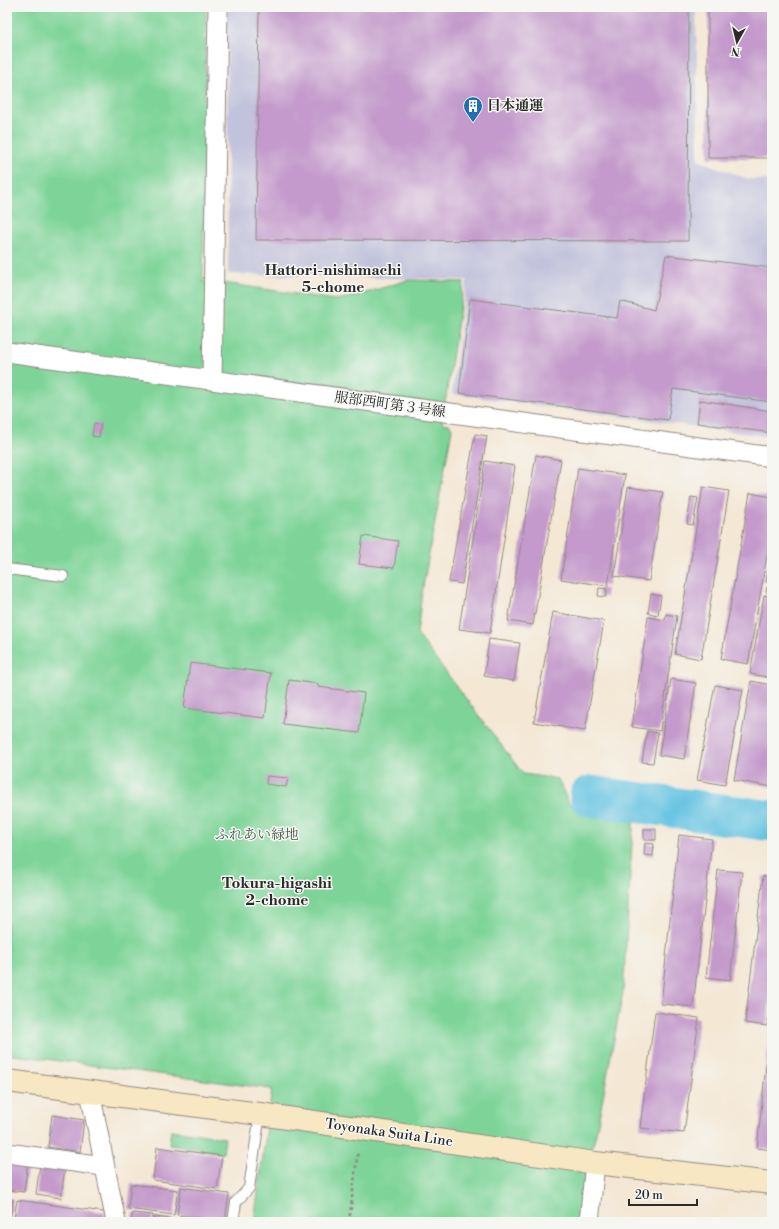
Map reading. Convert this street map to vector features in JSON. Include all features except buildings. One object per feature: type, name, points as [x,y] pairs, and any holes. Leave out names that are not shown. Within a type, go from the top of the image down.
[{"type":"main road","name":"Toyonaka Suita Line","points":[[7,1081],[260,1114],[595,1163],[772,1183]]},
{"type":"street","points":[[212,380],[218,7]]},
{"type":"street","name":"服部西町第３号線","points":[[7,352],[772,457]]},
{"type":"street","points":[[90,1092],[116,1222]]},
{"type":"street","points":[[7,1153],[104,1166]]},
{"type":"street","points":[[589,1222],[595,1163]]},
{"type":"lane","points":[[7,568],[63,576]]},
{"type":"lane","points":[[233,1222],[236,1202],[249,1188],[260,1114]]},
{"type":"path","points":[[348,1222],[359,1145]]},
{"type":"shaded area","points":[[227,7],[696,7],[698,160],[748,179],[772,180],[772,437],[452,394],[467,280],[228,274]]},
{"type":"green space","name":"ふれあい緑地","points":[[7,7],[206,7],[203,282],[231,284],[335,300],[356,296],[408,280],[464,282],[442,423],[449,424],[452,429],[422,592],[417,634],[523,774],[558,779],[569,804],[634,811],[623,992],[597,1128],[584,1184],[578,1222],[254,1222],[272,1089],[7,1054]]},
{"type":"green space","points":[[171,1130],[225,1138],[223,1153],[169,1145]]},
{"type":"waterway","points":[[590,796],[772,821]]},
{"type":"place","name":"日本通運","points":[[473,123]]},
{"type":"district","name":"Hattori-nishimachi 5-chome","points":[[333,278]]},
{"type":"district","name":"Tokura-higashi 2-chome","points":[[277,892]]}]
